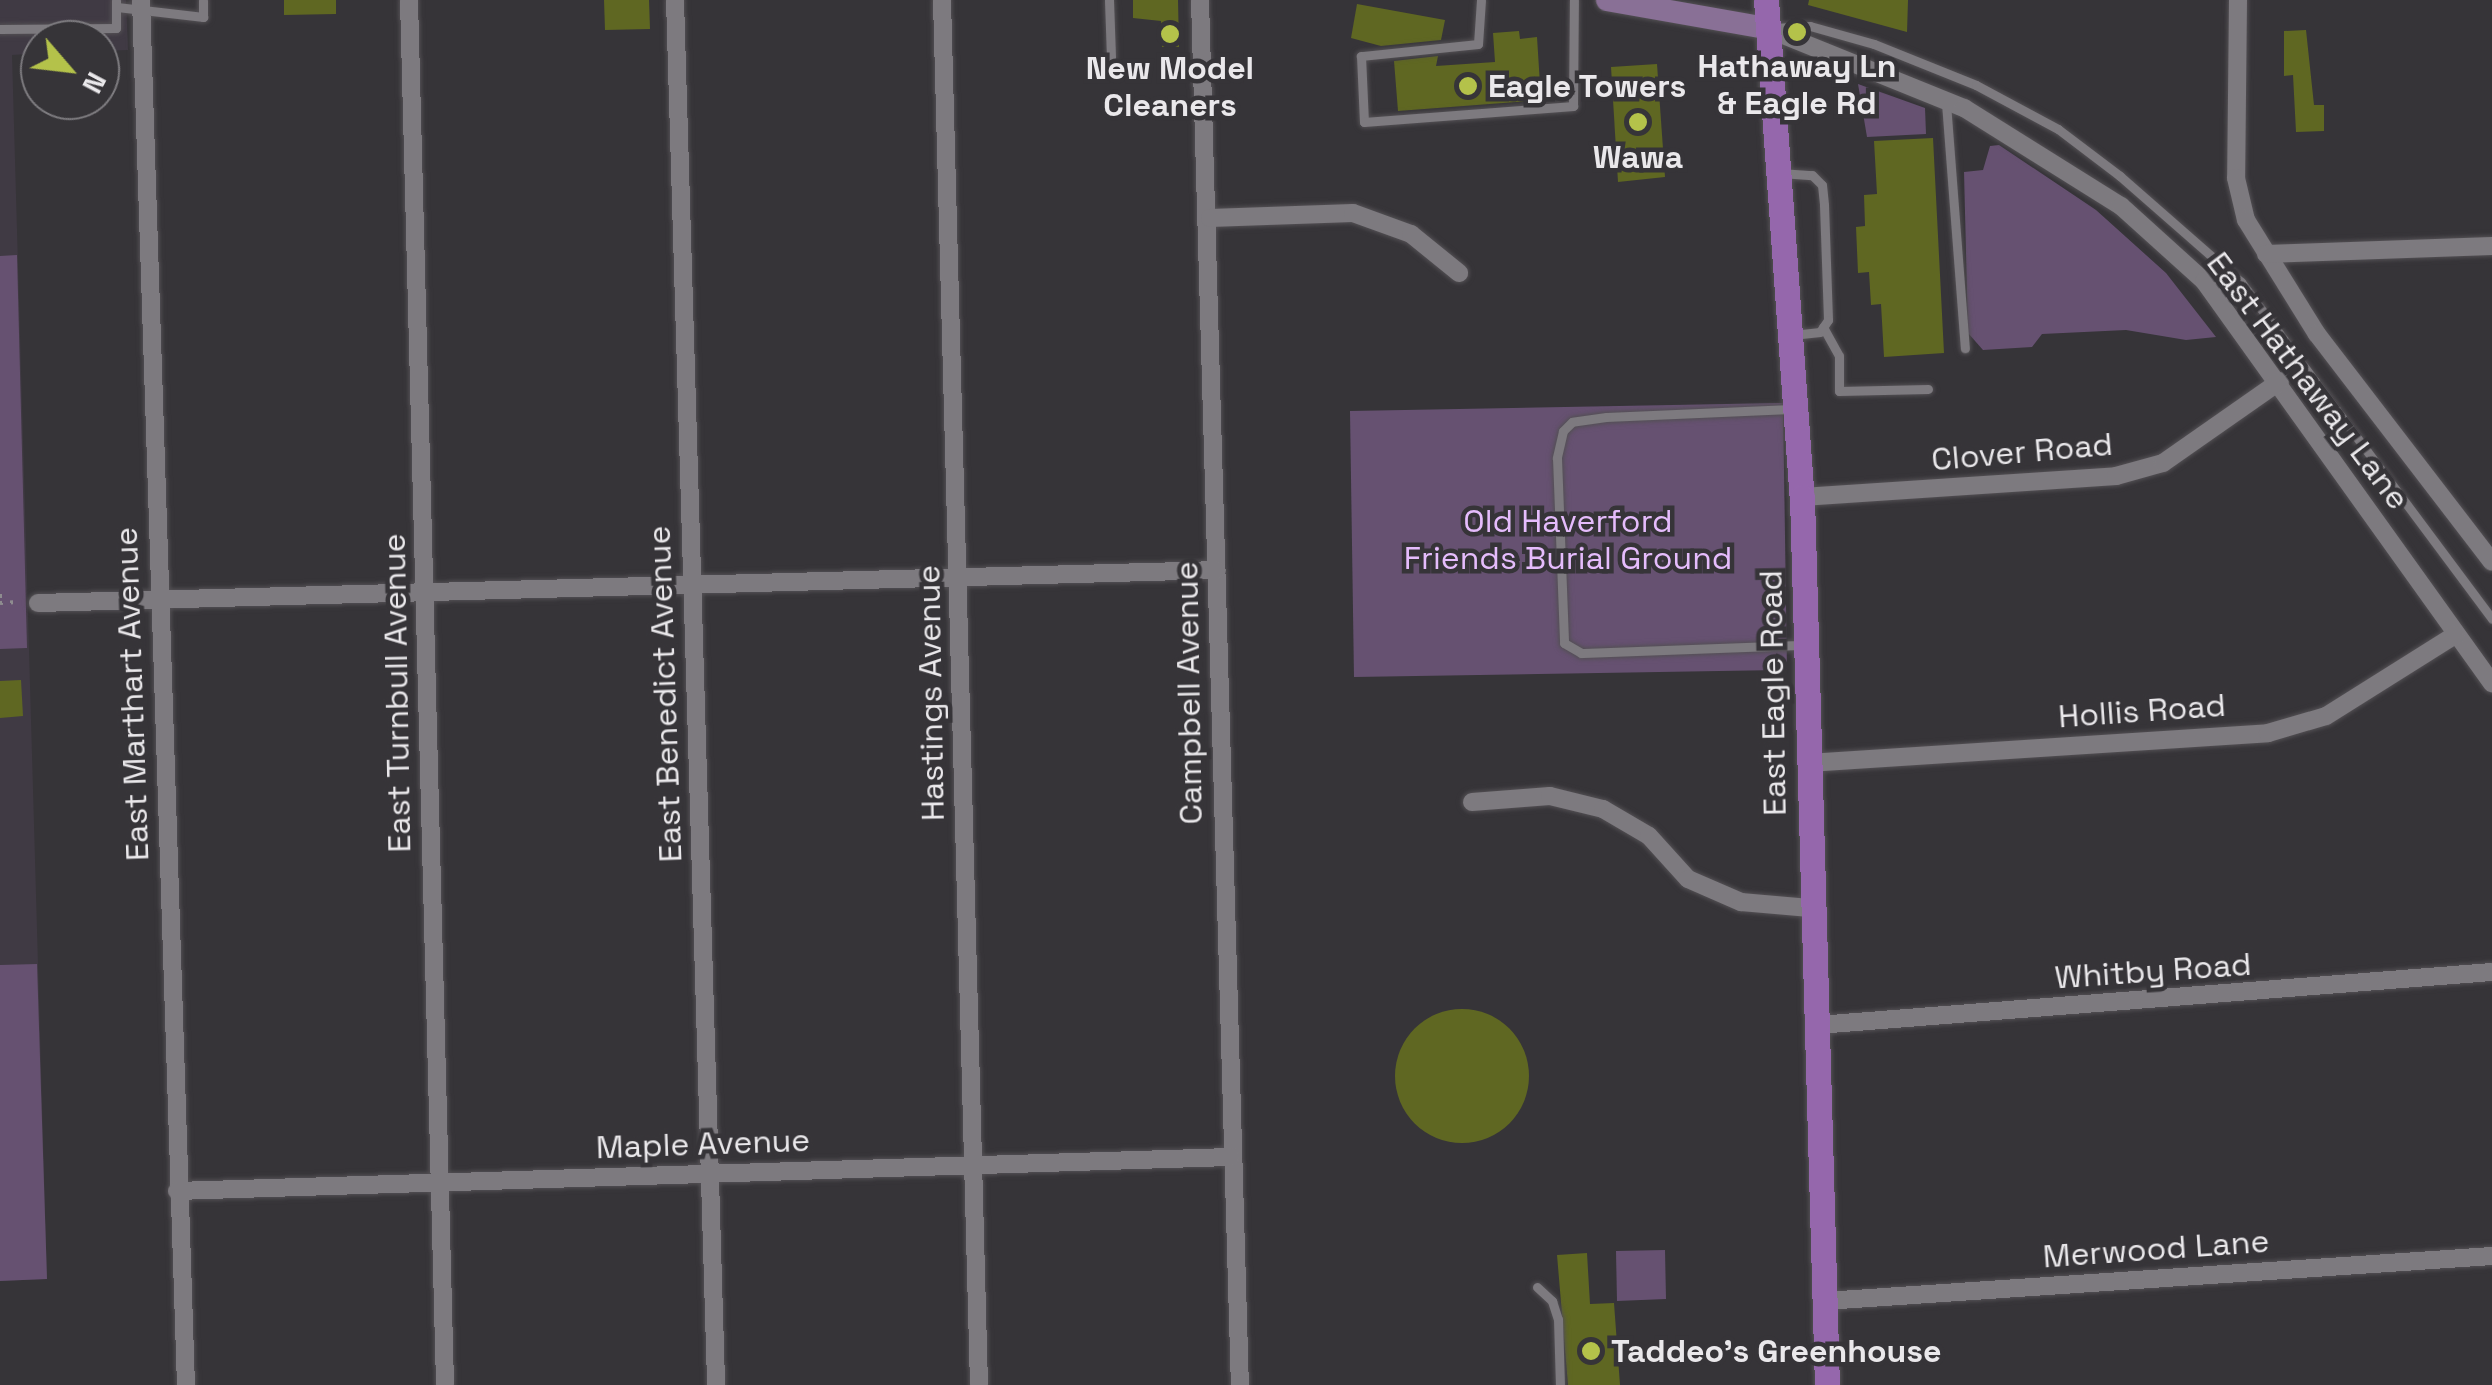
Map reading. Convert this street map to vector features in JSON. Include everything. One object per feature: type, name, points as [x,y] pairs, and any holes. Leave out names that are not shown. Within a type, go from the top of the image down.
[{"type":"main road","name":"East Eagle Road","points":[[1766,0],[1802,498],[1802,645],[1810,908],[1818,1025],[1827,1385]]},
{"type":"street","name":"East Turnbull Avenue","points":[[408,0],[446,1385]]},
{"type":"street","name":"East Benedict Avenue","points":[[675,0],[716,1385]]},
{"type":"street","name":"Hastings Avenue","points":[[942,0],[960,575],[970,1164],[979,1385]]},
{"type":"street","name":"Campbell Avenue","points":[[1200,0],[1210,218],[1230,1157],[1240,1385]]},
{"type":"street","points":[[1607,0],[1766,28]]},
{"type":"street","points":[[2238,0],[2236,178],[2246,220],[2317,334],[2490,556]]},
{"type":"street","name":"East Marthart Avenue","points":[[141,4],[186,1385]]},
{"type":"street","name":"East Hathaway Lane","points":[[1766,28],[1946,100],[2040,150],[2121,206],[2204,281],[2280,381],[2492,684]]},
{"type":"street","points":[[1210,218],[1352,214],[1411,234],[1459,273]]},
{"type":"street","points":[[2266,254],[2492,246]]},
{"type":"street","name":"Clover Road","points":[[1802,498],[2116,476],[2163,464],[2280,381]]},
{"type":"street","points":[[38,603],[1217,570]]},
{"type":"street","name":"Hollis Road","points":[[1808,763],[2268,733],[2326,716],[2455,635]]},
{"type":"street","points":[[1472,802],[1550,796],[1603,809],[1648,836],[1688,879],[1741,902],[1810,908]]},
{"type":"street","name":"Whitby Road","points":[[1818,1025],[2492,972]]},
{"type":"street","name":"Maple Avenue","points":[[177,1192],[1230,1157]]},
{"type":"street","name":"Merwood Lane","points":[[1825,1301],[2492,1256]]},
{"type":"lane","points":[[0,29],[116,28],[116,4],[141,4],[203,17],[203,0]]},
{"type":"lane","points":[[1108,0],[1112,57]]},
{"type":"lane","points":[[1481,0],[1478,44],[1361,56],[1364,122],[1573,106],[1574,0]]},
{"type":"lane","points":[[1766,28],[1826,30],[1976,85],[2058,129],[2133,187],[2242,282],[2492,619]]},
{"type":"lane","points":[[1946,100],[1965,348]]},
{"type":"lane","points":[[1777,173],[1812,175],[1822,185],[1828,320],[1824,327],[1790,336]]},
{"type":"lane","points":[[1824,327],[1839,356],[1839,392],[1928,389]]},
{"type":"lane","points":[[1796,409],[1572,422],[1563,430],[1557,458],[1564,643],[1572,650],[1802,645]]},
{"type":"lane","points":[[1537,1287],[1552,1301],[1558,1319],[1560,1385]]},
{"type":"shaded area","points":[[0,0],[126,0],[128,50],[120,50],[120,20],[20,20],[20,54],[12,55],[47,1279],[0,1281]]},
{"type":"green space","points":[[1858,84],[1925,108],[1926,134],[1867,137]]},
{"type":"green space","points":[[1999,145],[2096,210],[2166,273],[2216,337],[2186,340],[2126,330],[2042,334],[2032,347],[1983,350],[1968,333],[1964,172],[1983,170],[1990,146]]},
{"type":"green space","points":[[17,255],[27,648],[0,649],[0,256]]},
{"type":"green space","name":"Old Haverford Friends Burial Ground","points":[[1783,403],[1787,670],[1354,677],[1350,411]]},
{"type":"green space","points":[[37,964],[47,1279],[0,1281],[0,965]]},
{"type":"green space","points":[[1665,1250],[1666,1299],[1617,1301],[1616,1251]]},
{"type":"building","points":[[284,0],[336,0],[336,14],[284,15]]},
{"type":"building","points":[[604,0],[649,0],[650,29],[605,30]]},
{"type":"building","points":[[1133,0],[1178,0],[1179,47],[1162,47],[1161,21],[1133,18]]},
{"type":"building","points":[[1809,0],[1908,0],[1907,32],[1808,5]]},
{"type":"building","points":[[1357,4],[1445,20],[1441,40],[1381,46],[1351,38]]},
{"type":"building","points":[[2306,30],[2314,105],[2324,105],[2324,131],[2296,132],[2293,75],[2284,76],[2284,31]]},
{"type":"building","name":"Eagle Towers","points":[[1519,31],[1520,39],[1537,37],[1541,100],[1398,111],[1394,61],[1438,56],[1436,66],[1495,62],[1493,33]]},
{"type":"building","name":"Wawa","points":[[1657,64],[1665,177],[1618,182],[1611,67]]},
{"type":"building","points":[[1933,138],[1944,353],[1884,357],[1881,304],[1871,305],[1869,272],[1858,273],[1856,227],[1865,226],[1864,195],[1877,194],[1874,141]]},
{"type":"building","points":[[21,680],[23,716],[0,718],[0,681]]},
{"type":"building","points":[[1462,1009],[1487,1014],[1509,1029],[1524,1051],[1529,1076],[1524,1101],[1509,1123],[1487,1138],[1462,1143],[1437,1138],[1415,1123],[1400,1101],[1395,1076],[1400,1051],[1415,1029],[1437,1014]]},
{"type":"building","name":"Taddeo's Greenhouse","points":[[1587,1253],[1590,1304],[1614,1303],[1620,1385],[1568,1385],[1557,1255]]},
{"type":"place","name":"Hathaway Ln & Eagle Rd","points":[[1797,32]]},
{"type":"place","name":"New Model Cleaners","points":[[1170,34]]},
{"type":"place","name":"Eagle Towers","points":[[1468,86]]},
{"type":"place","name":"Wawa","points":[[1638,122]]},
{"type":"place","name":"Taddeo's Greenhouse","points":[[1591,1351]]}]
